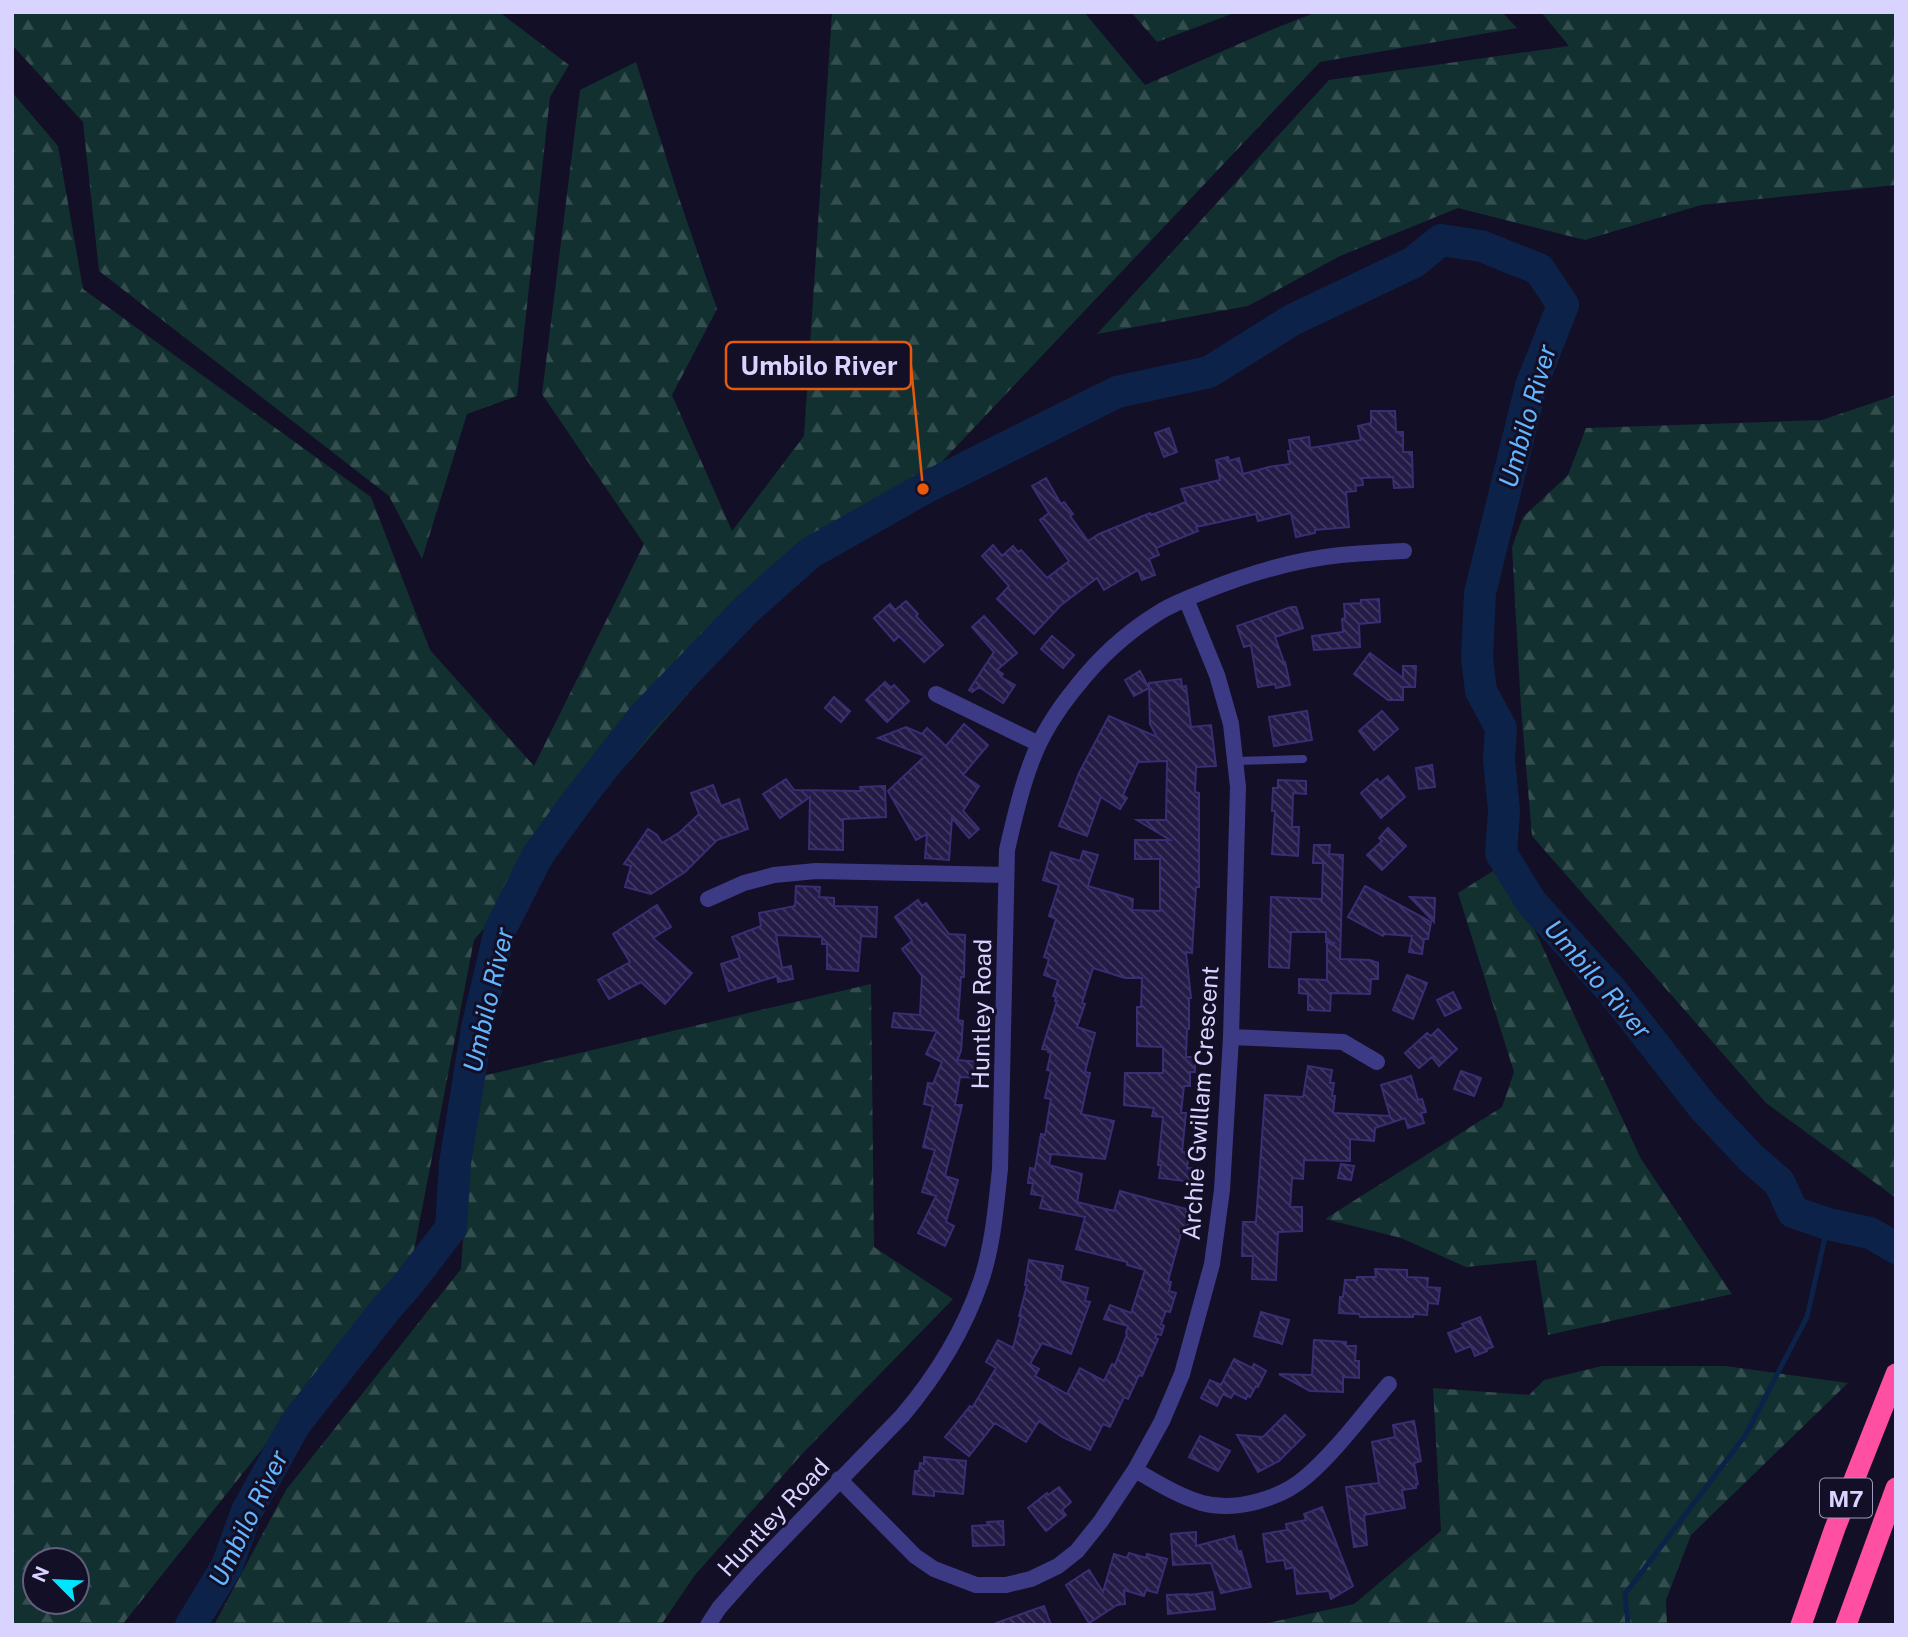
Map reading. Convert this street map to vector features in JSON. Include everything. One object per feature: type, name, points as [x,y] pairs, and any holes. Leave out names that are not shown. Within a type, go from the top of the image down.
[{"type":"highway","name":"M7","points":[[1801,1625],[1835,1528],[1896,1374]]},
{"type":"highway","name":"M7","points":[[1846,1625],[1896,1489]]},
{"type":"street","name":"Huntley Road","points":[[708,1625],[719,1608],[750,1573],[922,1393],[952,1345],[981,1280],[995,1221],[1000,1169],[1007,850],[1018,799],[1031,761],[1061,705],[1093,667],[1123,638],[1157,614],[1186,599],[1237,578],[1296,562],[1340,555],[1404,551]]},
{"type":"street","name":"Archie Gwillam Crescent","points":[[839,1479],[915,1556],[934,1569],[976,1585],[1006,1585],[1031,1579],[1058,1566],[1077,1551],[1101,1521],[1135,1470],[1162,1420],[1182,1374],[1212,1264],[1222,1190],[1231,1037],[1238,788],[1231,724],[1217,675],[1186,599]]},
{"type":"street","points":[[936,694],[1039,744]]},
{"type":"street","points":[[708,899],[744,883],[774,875],[816,871],[1006,875]]},
{"type":"street","points":[[1231,1037],[1343,1042],[1377,1062]]},
{"type":"street","points":[[1135,1470],[1183,1496],[1203,1503],[1223,1506],[1247,1504],[1270,1497],[1307,1477],[1389,1384]]},
{"type":"lane","points":[[1236,761],[1304,759]]},
{"type":"green space","points":[[12,12],[499,12],[569,65],[550,97],[517,396],[467,414],[422,559],[389,496],[99,271],[83,122],[12,45]]},
{"type":"green space","points":[[832,12],[1084,12],[1145,85],[1317,12],[1502,12],[1517,28],[1320,62],[917,488],[785,582],[474,940],[412,1261],[122,1625],[12,1625],[12,92],[58,146],[83,289],[371,497],[430,650],[534,766],[644,544],[542,394],[580,90],[636,62],[717,309],[672,395],[732,531],[804,436]]},
{"type":"green space","points":[[1131,12],[1237,12],[1157,42]]},
{"type":"green space","points":[[1541,12],[1896,12],[1896,185],[1701,205],[1585,240],[1458,208],[1340,256],[1248,306],[1097,334],[1329,80],[1569,46]]},
{"type":"green space","points":[[1896,395],[1896,1198],[1766,1103],[1532,836],[1521,708],[1512,547],[1523,517],[1568,475],[1586,428],[1822,420]]},
{"type":"green space","points":[[1504,864],[1641,1159],[1732,1294],[1548,1335],[1536,1260],[1466,1267],[1401,1238],[1325,1219],[1502,1107],[1514,1072],[1458,893]]},
{"type":"green space","points":[[871,984],[874,1247],[953,1299],[802,1454],[695,1575],[661,1625],[214,1625],[286,1490],[461,1269],[474,1078]]},
{"type":"green space","points":[[1602,1366],[1725,1366],[1848,1383],[1691,1535],[1666,1600],[1667,1625],[1258,1625],[1354,1604],[1441,1531],[1433,1388],[1529,1395],[1544,1380]]},
{"type":"building","points":[[1371,411],[1395,411],[1396,432],[1403,432],[1403,452],[1412,452],[1413,487],[1394,488],[1393,477],[1362,478],[1363,485],[1355,486],[1356,491],[1346,492],[1349,527],[1315,530],[1315,533],[1296,537],[1291,513],[1258,521],[1256,514],[1196,527],[1198,531],[1156,548],[1159,555],[1149,559],[1155,575],[1142,580],[1138,570],[1104,590],[1097,578],[1061,605],[1034,634],[997,599],[1009,586],[982,556],[993,545],[1002,556],[1013,546],[1018,552],[1021,550],[1047,578],[1069,561],[1040,520],[1049,513],[1032,486],[1046,478],[1061,504],[1064,502],[1073,514],[1070,516],[1088,541],[1150,513],[1151,515],[1186,502],[1181,489],[1220,480],[1216,460],[1228,457],[1229,461],[1239,458],[1243,474],[1290,464],[1289,440],[1309,437],[1310,448],[1361,440],[1358,426],[1371,423]]},
{"type":"building","points":[[1169,428],[1177,452],[1164,457],[1155,433]]},
{"type":"building","points":[[1379,599],[1380,622],[1359,624],[1360,647],[1314,650],[1312,636],[1343,632],[1344,604]]},
{"type":"building","points":[[906,601],[943,645],[924,662],[899,636],[894,641],[874,618],[890,604],[895,610]]},
{"type":"building","points":[[1296,607],[1303,628],[1275,637],[1290,685],[1276,688],[1275,684],[1258,687],[1251,645],[1244,647],[1237,626]]},
{"type":"building","points":[[984,616],[1017,653],[997,670],[1003,674],[1001,677],[1015,685],[1003,703],[979,687],[972,692],[969,690],[994,652],[972,627]]},
{"type":"building","points":[[1052,636],[1074,655],[1063,668],[1041,649]]},
{"type":"building","points":[[1370,653],[1403,678],[1403,666],[1416,666],[1415,687],[1403,687],[1403,700],[1388,700],[1354,674]]},
{"type":"building","points":[[1140,671],[1149,688],[1134,696],[1125,680]]},
{"type":"building","points":[[1181,679],[1182,687],[1186,686],[1191,727],[1211,725],[1216,766],[1196,767],[1195,792],[1199,793],[1199,887],[1196,887],[1192,953],[1186,952],[1191,998],[1186,1057],[1195,1057],[1195,1072],[1190,1072],[1190,1086],[1184,1086],[1181,1113],[1186,1113],[1182,1152],[1189,1152],[1187,1168],[1194,1168],[1192,1182],[1159,1178],[1163,1117],[1152,1116],[1154,1108],[1124,1105],[1125,1073],[1163,1073],[1163,1047],[1137,1046],[1137,1007],[1141,1007],[1142,978],[1125,978],[1093,968],[1077,1027],[1095,1033],[1085,1072],[1090,1073],[1081,1114],[1114,1121],[1105,1159],[1051,1154],[1049,1165],[1082,1174],[1077,1202],[1114,1211],[1120,1191],[1186,1209],[1186,1212],[1191,1214],[1186,1231],[1182,1230],[1168,1281],[1171,1282],[1169,1291],[1176,1293],[1170,1312],[1166,1311],[1161,1324],[1164,1326],[1161,1335],[1157,1334],[1155,1338],[1158,1339],[1142,1376],[1139,1375],[1128,1399],[1124,1397],[1110,1427],[1103,1424],[1090,1450],[1062,1437],[1039,1421],[1026,1442],[995,1423],[969,1456],[945,1437],[970,1406],[972,1408],[996,1368],[986,1362],[998,1340],[1013,1348],[1027,1285],[1029,1260],[1063,1266],[1060,1281],[1088,1288],[1085,1301],[1090,1302],[1071,1354],[1042,1343],[1030,1364],[1039,1369],[1035,1376],[1067,1394],[1080,1368],[1104,1381],[1112,1364],[1115,1365],[1128,1326],[1104,1319],[1110,1305],[1131,1313],[1145,1270],[1127,1265],[1127,1262],[1076,1249],[1085,1217],[1040,1208],[1043,1196],[1031,1194],[1033,1183],[1028,1183],[1030,1168],[1035,1169],[1041,1134],[1045,1135],[1051,1099],[1045,1098],[1051,1071],[1047,1070],[1051,1053],[1042,1049],[1057,1001],[1053,996],[1058,980],[1044,975],[1049,959],[1044,957],[1056,919],[1049,916],[1059,885],[1043,880],[1051,852],[1080,861],[1083,851],[1098,855],[1088,886],[1133,899],[1132,910],[1160,911],[1160,859],[1135,859],[1135,840],[1170,840],[1137,820],[1166,820],[1167,761],[1138,762],[1123,795],[1127,798],[1120,809],[1101,797],[1087,836],[1059,826],[1079,773],[1109,716],[1157,737],[1150,724],[1149,683]]},
{"type":"building","points":[[885,682],[891,688],[894,685],[909,701],[887,722],[866,700]]},
{"type":"building","points":[[834,697],[850,711],[841,722],[825,708]]},
{"type":"building","points":[[1307,711],[1312,740],[1274,746],[1269,717]]},
{"type":"building","points":[[1382,711],[1398,729],[1374,750],[1359,731]]},
{"type":"building","points":[[964,724],[988,745],[963,775],[979,786],[963,811],[979,829],[969,838],[952,818],[949,860],[925,858],[927,834],[916,840],[888,791],[925,756],[878,738],[906,727],[922,734],[927,728],[946,746]]},
{"type":"building","points":[[1432,765],[1435,787],[1419,789],[1416,768]]},
{"type":"building","points":[[1388,776],[1405,797],[1381,818],[1361,793],[1377,779],[1380,783]]},
{"type":"building","points":[[786,779],[794,790],[861,791],[860,787],[885,786],[886,817],[843,819],[843,850],[809,849],[810,797],[780,818],[763,794]]},
{"type":"building","points":[[1278,780],[1306,781],[1306,794],[1293,793],[1292,827],[1299,827],[1298,856],[1272,854],[1275,811],[1272,811],[1273,788],[1278,788]]},
{"type":"building","points":[[713,785],[721,806],[739,799],[748,829],[717,840],[685,872],[651,894],[625,887],[631,866],[624,864],[648,829],[657,835],[662,843],[680,832],[699,814],[691,793]]},
{"type":"building","points":[[1388,828],[1406,846],[1382,870],[1367,855],[1382,841],[1379,838]]},
{"type":"building","points":[[1314,845],[1330,845],[1329,854],[1343,855],[1340,959],[1370,960],[1378,963],[1378,979],[1371,979],[1370,994],[1331,993],[1330,1011],[1308,1010],[1308,994],[1299,993],[1299,979],[1327,980],[1326,932],[1291,932],[1289,968],[1269,967],[1271,897],[1322,899],[1323,863],[1313,863]]},
{"type":"building","points":[[796,886],[820,887],[819,897],[834,898],[834,906],[877,907],[876,937],[861,936],[858,971],[827,969],[827,944],[822,944],[822,937],[776,935],[782,968],[791,966],[793,979],[778,982],[777,976],[729,991],[721,964],[740,958],[732,937],[761,926],[759,913],[795,906]]},
{"type":"building","points":[[1365,886],[1431,922],[1428,939],[1424,939],[1422,954],[1409,952],[1412,936],[1383,936],[1348,917]]},
{"type":"building","points":[[1410,897],[1435,898],[1434,922]]},
{"type":"building","points":[[918,900],[922,906],[926,903],[949,934],[965,935],[964,977],[961,977],[958,1020],[963,1021],[961,1051],[957,1060],[980,1062],[979,1078],[960,1077],[955,1105],[962,1105],[945,1176],[958,1180],[946,1222],[954,1226],[945,1246],[918,1233],[936,1196],[922,1192],[935,1150],[923,1147],[933,1106],[924,1104],[928,1083],[933,1084],[942,1062],[926,1054],[937,1031],[892,1027],[894,1013],[920,1015],[922,976],[902,949],[912,941],[895,917]]},
{"type":"building","points":[[657,905],[671,927],[653,938],[692,973],[665,1004],[641,982],[609,999],[598,980],[630,962],[613,934]]},
{"type":"building","points":[[1407,975],[1427,983],[1413,1019],[1393,1010]]},
{"type":"building","points":[[1453,992],[1461,1008],[1445,1016],[1437,1000]]},
{"type":"building","points":[[1438,1029],[1457,1049],[1439,1066],[1432,1057],[1419,1068],[1405,1053],[1427,1033],[1431,1036]]},
{"type":"building","points":[[1308,1066],[1332,1070],[1330,1083],[1334,1083],[1332,1096],[1335,1096],[1333,1113],[1390,1116],[1381,1085],[1411,1076],[1418,1100],[1422,1099],[1426,1112],[1421,1113],[1424,1123],[1408,1128],[1405,1118],[1375,1128],[1374,1141],[1350,1139],[1350,1161],[1304,1160],[1303,1179],[1292,1178],[1290,1207],[1302,1207],[1302,1231],[1278,1232],[1276,1280],[1252,1279],[1253,1256],[1242,1256],[1243,1222],[1256,1222],[1265,1095],[1303,1097]]},
{"type":"building","points":[[1461,1071],[1481,1078],[1474,1096],[1454,1089]]},
{"type":"building","points":[[1341,1164],[1354,1166],[1351,1180],[1338,1178]]},
{"type":"building","points":[[1375,1269],[1407,1270],[1407,1277],[1428,1278],[1427,1287],[1440,1288],[1438,1304],[1428,1303],[1427,1315],[1413,1314],[1413,1317],[1360,1317],[1359,1314],[1339,1313],[1345,1280],[1376,1277]]},
{"type":"building","points":[[1261,1312],[1289,1320],[1282,1344],[1254,1336]]},
{"type":"building","points":[[1480,1317],[1493,1347],[1475,1356],[1471,1346],[1456,1352],[1448,1333]]},
{"type":"building","points":[[1314,1340],[1346,1342],[1346,1346],[1356,1346],[1355,1361],[1359,1361],[1359,1378],[1343,1377],[1343,1392],[1310,1391],[1279,1374],[1312,1375]]},
{"type":"building","points":[[1234,1359],[1252,1368],[1254,1364],[1266,1371],[1250,1397],[1247,1396],[1246,1399],[1234,1393],[1231,1398],[1223,1394],[1217,1406],[1201,1398],[1210,1380],[1221,1385]]},
{"type":"building","points":[[1285,1415],[1305,1435],[1279,1461],[1258,1472],[1237,1435],[1263,1437]]},
{"type":"building","points":[[1414,1421],[1421,1461],[1414,1463],[1418,1484],[1416,1488],[1402,1490],[1405,1508],[1364,1515],[1367,1545],[1354,1547],[1346,1487],[1379,1483],[1372,1442],[1395,1437],[1393,1425]]},
{"type":"building","points":[[1200,1436],[1230,1451],[1218,1471],[1189,1457]]},
{"type":"building","points":[[924,1457],[966,1461],[963,1494],[934,1491],[934,1496],[913,1494],[915,1471],[919,1471],[920,1463],[924,1464]]},
{"type":"building","points":[[1059,1487],[1071,1502],[1062,1510],[1066,1515],[1046,1531],[1028,1508]]},
{"type":"building","points":[[1322,1507],[1353,1586],[1331,1599],[1329,1591],[1297,1594],[1294,1567],[1286,1569],[1284,1560],[1267,1562],[1263,1534],[1287,1530],[1286,1524],[1306,1520],[1304,1514]]},
{"type":"building","points":[[1003,1521],[1004,1545],[973,1546],[972,1526]]},
{"type":"building","points":[[1196,1532],[1196,1546],[1234,1536],[1251,1587],[1221,1593],[1211,1563],[1173,1565],[1171,1534]]},
{"type":"building","points":[[1129,1553],[1146,1558],[1147,1554],[1167,1559],[1157,1593],[1146,1590],[1144,1596],[1124,1590],[1125,1604],[1117,1605],[1089,1623],[1066,1585],[1089,1570],[1103,1592],[1114,1554],[1127,1558]]},
{"type":"building","points":[[1212,1592],[1215,1609],[1168,1614],[1167,1595]]},
{"type":"building","points":[[1044,1606],[1051,1625],[996,1625],[996,1623]]},
{"type":"waterway","name":"Umbilo River","points":[[191,1625],[227,1566],[247,1511],[295,1424],[451,1228],[455,1163],[477,1028],[500,930],[538,855],[643,717],[747,609],[810,553],[923,489],[1117,392],[1209,372],[1292,320],[1414,262],[1441,240],[1481,246],[1539,269],[1563,305],[1531,386],[1480,593],[1477,658],[1481,691],[1501,728],[1499,759],[1504,811],[1501,853],[1531,902],[1613,992],[1703,1107],[1752,1159],[1779,1182],[1793,1212],[1828,1224],[1870,1233],[1896,1248]]},
{"type":"waterway","points":[[1628,1625],[1625,1594],[1745,1436],[1807,1317],[1828,1224]]},
{"type":"place","name":"Umbilo River","points":[[923,489]]}]
